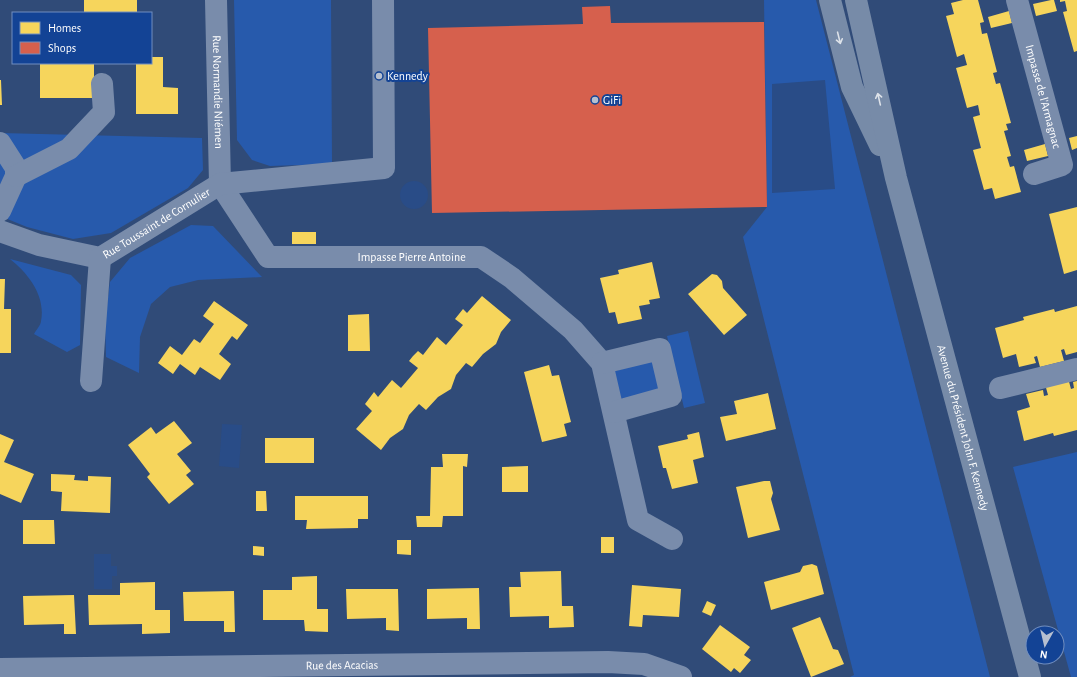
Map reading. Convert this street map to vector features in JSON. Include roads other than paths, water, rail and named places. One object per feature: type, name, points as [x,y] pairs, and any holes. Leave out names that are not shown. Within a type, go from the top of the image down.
[{"type":"main road","name":"Avenue du Président John F. Kennedy","points":[[856,0],[896,178],[1030,677]]},
{"type":"main road","name":"Avenue du Président John F. Kennedy","points":[[831,1],[852,87],[896,178]]},
{"type":"street","name":"Rue Normandie Niémen","points":[[216,0],[220,184]]},
{"type":"street","points":[[220,184],[384,168],[383,0]]},
{"type":"street","name":"Impasse de l'Armagnac","points":[[1017,0],[1062,165],[1034,174]]},
{"type":"street","points":[[16,176],[69,149],[91,127],[104,112],[102,84]]},
{"type":"street","points":[[0,143],[16,168],[16,176],[0,211]]},
{"type":"street","name":"Rue Toussaint de Cornulier","points":[[0,231],[39,245],[100,258],[220,184]]},
{"type":"street","name":"Impasse Pierre Antoine","points":[[220,184],[268,257],[481,257],[512,278],[573,330],[602,363],[638,520],[672,539]]},
{"type":"street","points":[[91,381],[100,258]]},
{"type":"street","points":[[602,363],[660,349],[671,396],[614,412]]},
{"type":"street","points":[[1000,388],[1077,370]]},
{"type":"street","name":"Rue des Acacias","points":[[0,669],[608,662],[644,664],[681,677]]},
{"type":"place","name":"Kennedy","points":[[379,76]]},
{"type":"place","name":"GiFi","points":[[595,100]]}]
